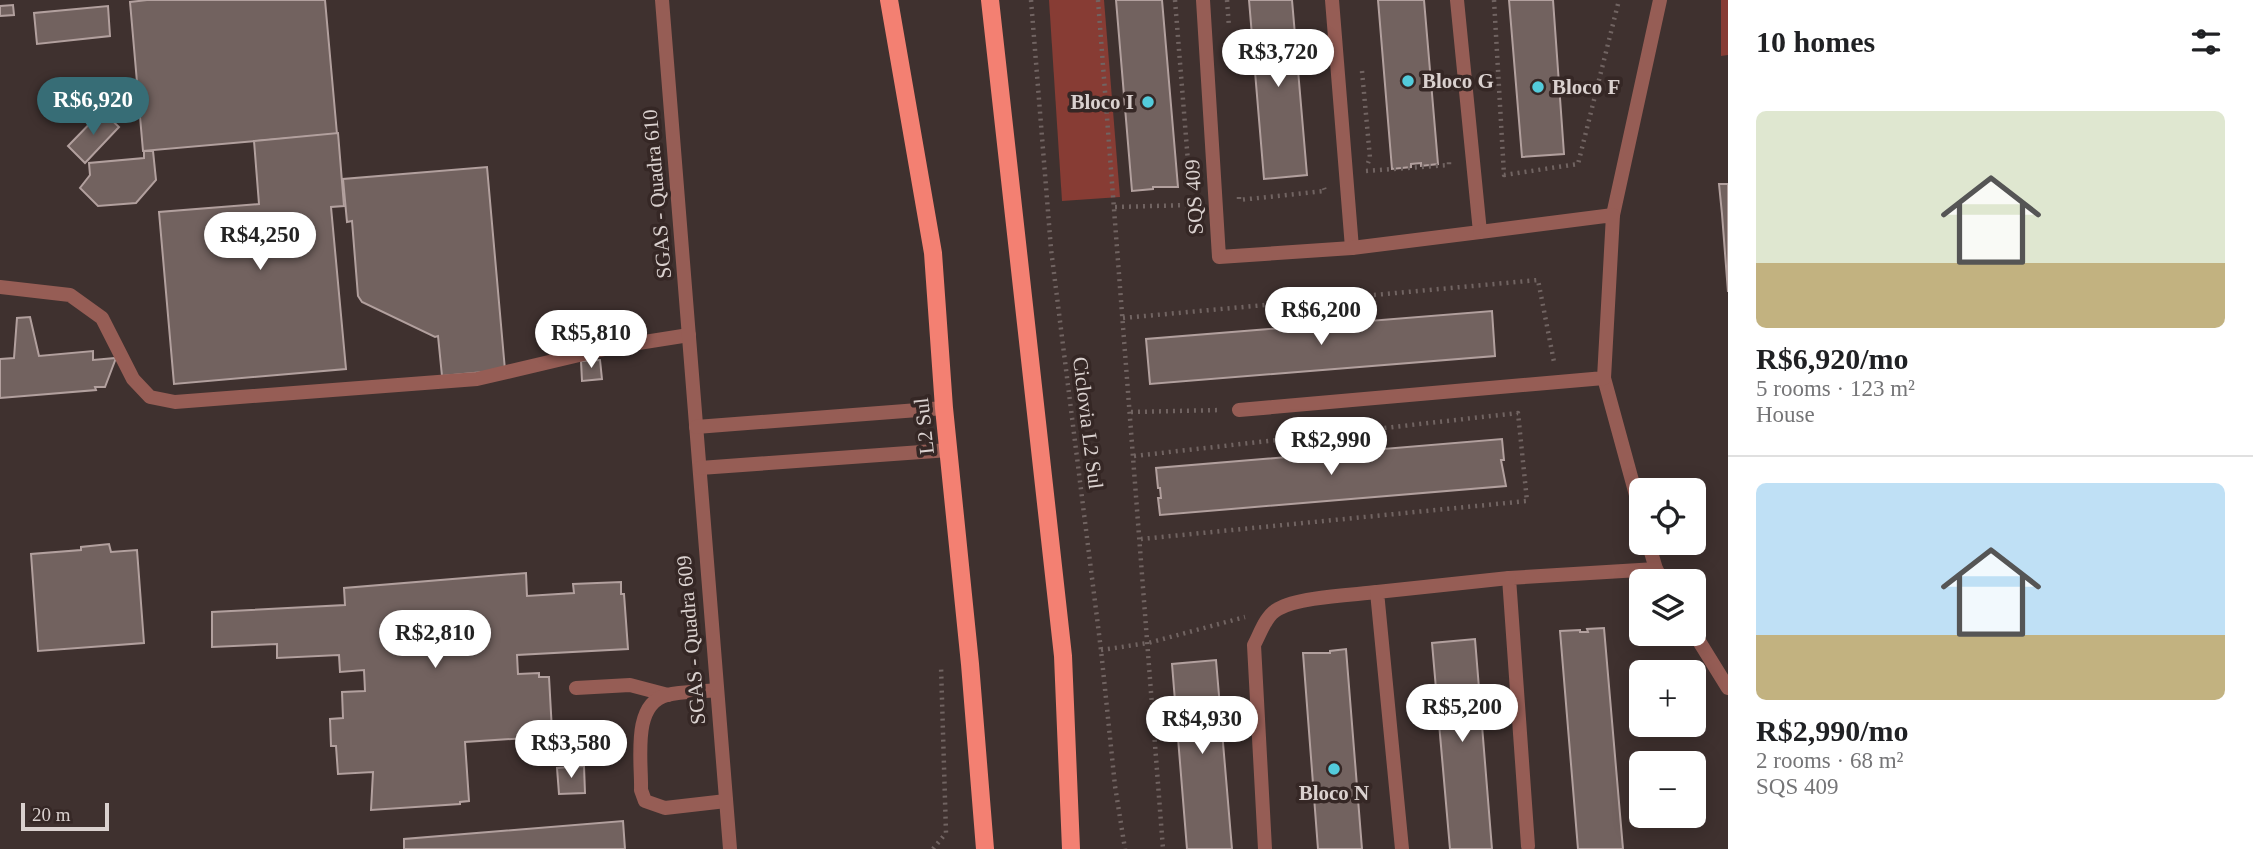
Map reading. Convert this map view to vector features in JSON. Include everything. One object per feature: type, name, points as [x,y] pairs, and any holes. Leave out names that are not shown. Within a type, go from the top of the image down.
[{"type":"main road","name":"L2 Sul","points":[[889,0],[933,253],[944,408],[970,664],[985,849]]},
{"type":"main road","points":[[990,0],[1063,656],[1071,849]]},
{"type":"street","name":"SGAS - Quadra 610","points":[[662,0],[696,427]]},
{"type":"street","name":"SQS 409","points":[[1203,0],[1219,257],[1352,248],[1613,215]]},
{"type":"street","points":[[1332,0],[1352,248]]},
{"type":"street","points":[[1457,0],[1480,232]]},
{"type":"street","points":[[1631,478],[1604,379],[1613,215],[1660,0]]},
{"type":"street","points":[[0,287],[70,295],[102,318],[133,379],[150,397],[175,402],[477,379],[613,347],[689,335]]},
{"type":"street","points":[[1239,410],[1604,379]]},
{"type":"street","points":[[696,427],[944,408]]},
{"type":"street","name":"SGAS - Quadra 609","points":[[696,427],[730,849]]},
{"type":"street","points":[[700,468],[949,450]]},
{"type":"street","points":[[1265,849],[1254,645],[1263,626],[1277,609],[1298,603],[1377,592],[1509,578],[1629,576]]},
{"type":"street","points":[[1509,578],[1528,846]]},
{"type":"street","points":[[1377,592],[1402,849]]},
{"type":"street","points":[[1702,646],[1728,688]]},
{"type":"street","points":[[576,688],[630,685],[668,695]]},
{"type":"street","points":[[717,690],[658,698],[642,719],[641,790],[645,801],[665,808],[726,801]]},
{"type":"path","name":"Ciclovia L2 Sul","points":[[1031,0],[1051,249],[1101,650],[1115,786],[1125,849]]},
{"type":"path","points":[[1098,0],[1163,849]]},
{"type":"path","points":[[1115,207],[1192,205],[1175,0]]},
{"type":"path","points":[[1493,0],[1504,175],[1578,164],[1619,0]]},
{"type":"path","points":[[1362,66],[1370,158],[1366,171],[1449,165],[1448,151]]},
{"type":"path","points":[[1239,189],[1239,200],[1325,191],[1323,177]]},
{"type":"path","points":[[1123,318],[1538,280],[1558,384]]},
{"type":"path","points":[[1131,412],[1239,410]]},
{"type":"path","points":[[1134,456],[1518,413],[1527,501],[1140,539]]},
{"type":"path","points":[[1101,650],[1148,643],[1277,609]]},
{"type":"path","points":[[933,849],[946,833],[941,666]]},
{"type":"shaded area","points":[[1049,0],[1104,0],[1120,197],[1062,201]]},
{"type":"shaded area","points":[[1721,0],[1728,0],[1728,55],[1721,56]]},
{"type":"building","points":[[325,0],[337,134],[143,151],[130,2]]},
{"type":"building","name":"Bloco I","points":[[1116,0],[1162,0],[1178,187],[1153,187],[1132,191]]},
{"type":"building","points":[[1249,0],[1292,0],[1307,175],[1264,179]]},
{"type":"building","name":"Bloco G","points":[[1378,0],[1424,0],[1438,164],[1411,164],[1411,167],[1392,169]]},
{"type":"building","name":"Bloco F","points":[[1509,0],[1553,0],[1564,154],[1522,157]]},
{"type":"building","points":[[13,5],[14,15],[0,16],[0,6]]},
{"type":"building","points":[[108,6],[110,36],[37,44],[34,13]]},
{"type":"building","points":[[102,111],[119,127],[85,163],[68,146]]},
{"type":"building","points":[[338,133],[344,206],[331,207],[346,369],[174,384],[159,212],[259,204],[254,141]]},
{"type":"building","points":[[144,151],[153,151],[156,180],[136,203],[98,206],[80,188],[90,175],[89,163],[144,158]]},
{"type":"building","points":[[487,167],[505,370],[442,376],[438,336],[435,337],[362,302],[358,296],[352,221],[347,222],[343,179]]},
{"type":"building","points":[[1719,184],[1728,184],[1728,292],[1722,214]]},
{"type":"building","points":[[1492,311],[1495,356],[1150,384],[1146,339]]},
{"type":"building","points":[[30,317],[39,356],[93,351],[93,360],[116,358],[105,387],[0,398],[0,359],[14,358],[17,318]]},
{"type":"building","points":[[600,360],[602,379],[582,381],[581,361]]},
{"type":"building","points":[[1502,439],[1504,460],[1501,460],[1506,486],[1160,515],[1158,498],[1161,498],[1156,468]]},
{"type":"building","points":[[109,544],[111,552],[137,550],[144,643],[38,651],[31,554],[81,550],[81,547]]},
{"type":"building","points":[[526,573],[527,596],[574,593],[573,584],[621,582],[628,649],[517,655],[518,674],[539,673],[539,677],[549,677],[552,731],[542,731],[543,737],[465,742],[469,801],[460,804],[371,810],[373,772],[338,774],[336,746],[331,746],[330,719],[343,718],[342,692],[365,691],[364,670],[340,672],[339,655],[277,658],[277,644],[212,647],[212,612],[345,605],[344,588]]},
{"type":"building","points":[[1604,628],[1623,849],[1578,849],[1560,631],[1588,632],[1587,629]]},
{"type":"building","points":[[1475,639],[1492,849],[1450,849],[1432,643]]},
{"type":"building","name":"Bloco N","points":[[1346,649],[1362,849],[1318,849],[1303,653],[1330,653]]},
{"type":"building","points":[[1216,660],[1232,849],[1187,849],[1172,664]]},
{"type":"building","points":[[584,766],[585,793],[559,794],[557,768]]},
{"type":"building","points":[[623,821],[625,849],[404,849],[404,839]]},
{"type":"place","name":"Bloco G","points":[[1408,81]]},
{"type":"place","name":"Bloco F","points":[[1538,87]]},
{"type":"place","name":"Bloco I","points":[[1148,102]]},
{"type":"place","name":"Bloco N","points":[[1334,769]]}]
